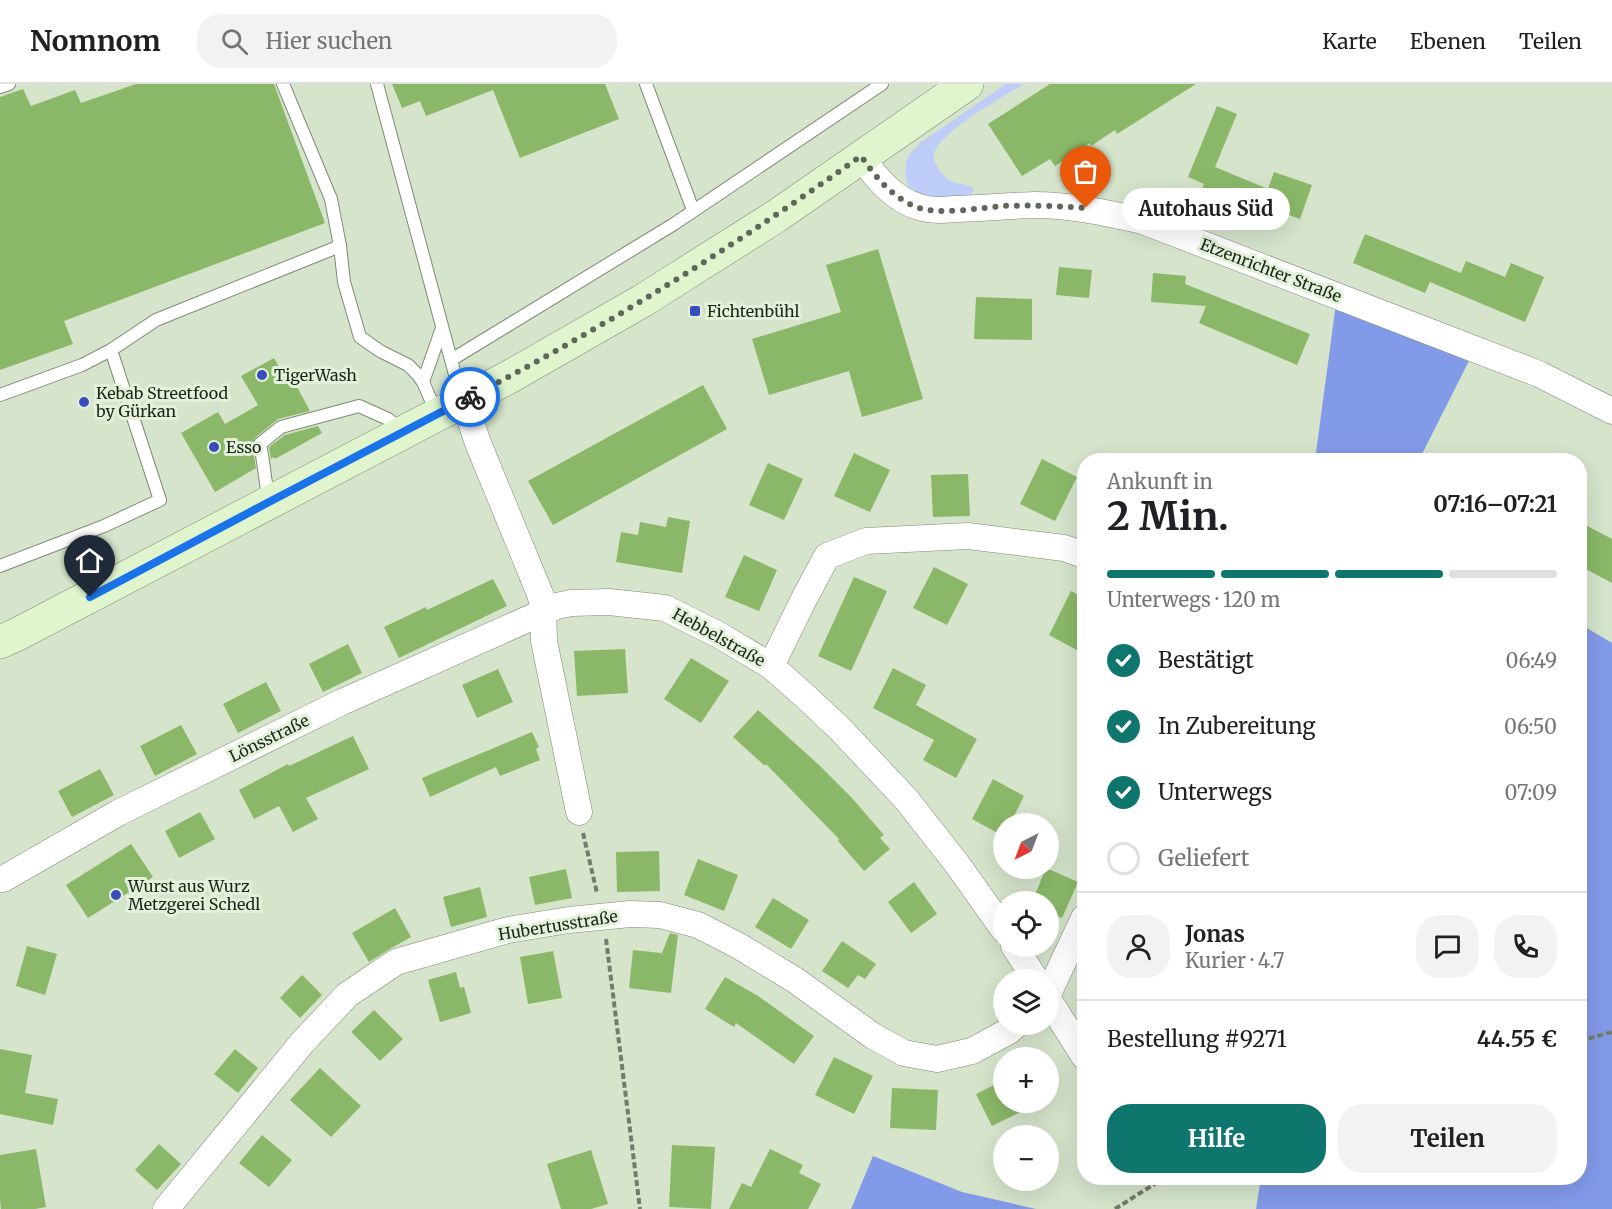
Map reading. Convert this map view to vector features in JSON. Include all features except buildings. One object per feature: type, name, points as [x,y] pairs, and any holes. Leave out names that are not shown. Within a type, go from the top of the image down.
[{"type":"main road","points":[[0,642],[145,569],[512,376],[642,301],[775,217],[967,84]]},
{"type":"street","name":"Etzenrichter Straße","points":[[861,156],[874,175],[887,188],[903,200],[920,208],[937,210],[1036,205],[1086,208],[1143,221],[1539,374],[1612,411]]},
{"type":"street","points":[[451,408],[478,443],[540,594],[544,641],[579,812]]},
{"type":"street","points":[[771,666],[827,556],[866,541],[968,536],[1064,548],[1077,553]]},
{"type":"street","name":"Hebbelstraße","points":[[543,613],[571,603],[609,602],[665,608],[719,635],[771,666],[840,729],[906,799],[993,915]]},
{"type":"street","name":"Lönsstraße","points":[[1,880],[118,813],[342,702],[543,613]]},
{"type":"street","name":"Hubertusstraße","points":[[165,1209],[295,1052],[347,995],[396,962],[508,930],[569,920],[630,914],[660,915],[698,926],[739,945],[795,980],[873,1036],[904,1053],[937,1059],[972,1052],[1002,1035]]},
{"type":"street","points":[[1059,971],[1077,933]]},
{"type":"street","points":[[1059,1016],[1077,1045]]},
{"type":"lane","points":[[0,87],[9,84]]},
{"type":"lane","points":[[284,84],[331,199],[344,282],[360,337],[380,351],[408,365],[451,408],[457,382],[377,84]]},
{"type":"lane","points":[[646,84],[693,210]]},
{"type":"lane","points":[[451,360],[674,224],[882,84]]},
{"type":"lane","points":[[0,395],[82,365],[111,350],[156,320],[339,246]]},
{"type":"lane","points":[[423,382],[442,328]]},
{"type":"lane","points":[[0,566],[104,526],[160,500],[111,350]]},
{"type":"lane","points":[[269,502],[260,444],[281,427],[359,406],[388,419],[405,432]]},
{"type":"path","points":[[579,812],[603,917],[640,1209]]},
{"type":"path","points":[[1587,1039],[1612,1032]]},
{"type":"path","points":[[1115,1209],[1153,1185]]},
{"type":"shaded area","points":[[1006,84],[1024,84],[958,127],[937,147],[934,156],[936,165],[951,181],[974,188],[970,198],[928,198],[913,191],[907,181],[905,169],[908,157],[920,143]]},
{"type":"shaded area","points":[[1337,296],[1475,349],[1423,453],[1316,453]]},
{"type":"shaded area","points":[[1587,628],[1612,643],[1612,1209],[1256,1209],[1260,1185],[1587,1185]]},
{"type":"shaded area","points":[[873,1156],[962,1192],[1036,1209],[851,1209]]},
{"type":"way so far","points":[[470,397],[512,376],[642,301],[775,217],[861,156],[874,175],[887,188],[903,200],[920,208],[937,210],[1036,205],[1086,208]]},
{"type":"place","name":"Autohaus Süd","points":[[1086,208]]},
{"type":"place","name":"Fichtenbühl","points":[[695,311]]},
{"type":"place","name":"TigerWash","points":[[262,375]]},
{"type":"place","name":"Kebab Streetfood by Gürkan","points":[[84,402]]},
{"type":"place","name":"Esso","points":[[214,447]]},
{"type":"place","name":"Wurst aus Wurz Metzgerei Schedl","points":[[116,895]]},
{"type":"route","points":[[90,597],[470,397]]}]
